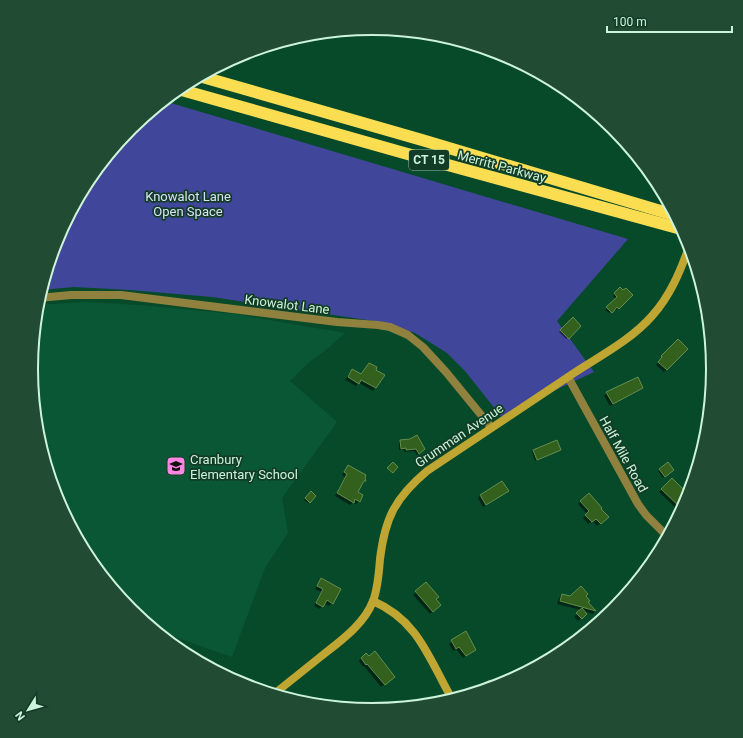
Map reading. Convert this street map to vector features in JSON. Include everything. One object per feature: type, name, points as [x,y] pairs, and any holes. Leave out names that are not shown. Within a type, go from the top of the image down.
[{"type":"highway","name":"Merritt Parkway","points":[[208,78],[667,213]]},
{"type":"highway","name":"Merritt Parkway","points":[[186,91],[674,227]]},
{"type":"street","name":"Grumman Avenue","points":[[279,690],[331,649],[358,625],[367,613],[373,601],[376,589],[382,539],[387,521],[394,506],[405,492],[427,471],[625,339],[651,318],[674,285],[686,256]]},
{"type":"street","name":"Knowalot Lane","points":[[46,297],[71,295],[121,296],[390,327],[404,333],[423,348],[446,372],[491,427]]},
{"type":"street","name":"Half Mile Road","points":[[568,377],[638,504],[663,532]]},
{"type":"street","points":[[373,601],[383,605],[400,617],[417,635],[449,694]]},
{"type":"shaded area","name":"Cranbury Elementary School","points":[[85,302],[140,305],[235,314],[345,333],[326,350],[308,363],[290,381],[337,422],[282,498],[288,533],[265,568],[232,657],[168,634],[135,605],[120,589],[94,555],[82,536],[63,497],[55,476],[40,413],[38,391],[38,347],[44,305]]},
{"type":"green space","name":"Knowalot Lane Open Space","points":[[170,103],[628,239],[557,321],[594,372],[547,394],[503,419],[465,371],[447,353],[415,333],[381,322],[212,297],[74,287],[47,289],[55,262],[72,221],[94,183],[120,149],[151,118]]},
{"type":"building","points":[[620,287],[623,290],[626,288],[633,295],[619,309],[617,307],[612,313],[606,307],[617,297],[614,293]]},
{"type":"building","points":[[573,317],[581,326],[569,339],[560,330]]},
{"type":"building","points":[[678,339],[688,349],[667,370],[658,362],[662,357],[661,356]]},
{"type":"building","points":[[369,363],[377,367],[376,370],[385,375],[376,388],[361,380],[359,384],[348,377],[352,369],[361,374]]},
{"type":"building","points":[[638,377],[643,388],[613,404],[606,392]]},
{"type":"building","points":[[417,435],[425,449],[419,454],[416,449],[401,449],[400,440],[410,439]]},
{"type":"building","points":[[557,440],[561,450],[537,460],[533,450]]},
{"type":"building","points":[[393,462],[398,467],[393,473],[387,468]]},
{"type":"building","points":[[668,462],[674,470],[665,477],[659,469]]},
{"type":"building","points":[[348,465],[366,475],[366,481],[364,481],[358,492],[363,495],[360,502],[355,499],[354,503],[337,493],[347,474],[344,472]]},
{"type":"building","points":[[672,478],[683,489],[677,504],[661,489]]},
{"type":"building","points":[[502,481],[509,491],[486,505],[480,495]]},
{"type":"building","points":[[311,491],[316,496],[310,503],[305,498]]},
{"type":"building","points":[[589,493],[609,517],[601,524],[596,519],[592,522],[585,515],[589,511],[580,501]]},
{"type":"building","points":[[321,578],[341,589],[333,604],[327,600],[323,607],[316,603],[323,589],[317,586]]},
{"type":"building","points":[[426,582],[439,597],[436,599],[441,605],[433,612],[415,591]]},
{"type":"building","points":[[581,586],[588,594],[586,596],[590,601],[588,602],[596,611],[560,601],[562,594],[570,596]]},
{"type":"building","points":[[582,608],[587,614],[582,619],[576,613]]},
{"type":"building","points":[[466,631],[476,650],[466,656],[459,647],[456,649],[451,640]]},
{"type":"building","points":[[375,651],[395,677],[385,685],[361,658],[366,653],[369,656]]},
{"type":"place","name":"Cranbury Elementary School","points":[[176,466]]}]
